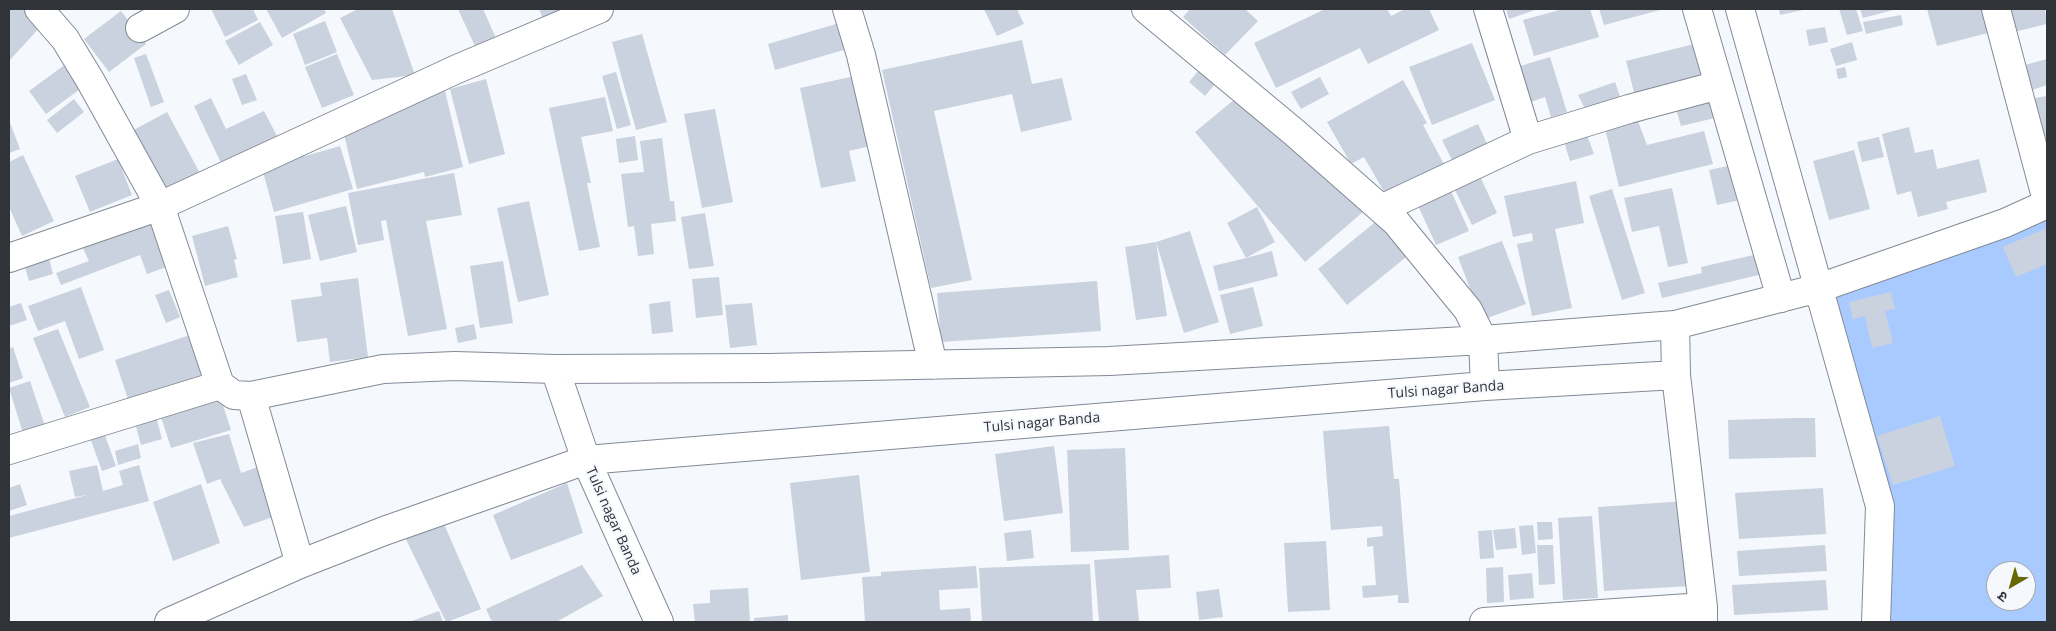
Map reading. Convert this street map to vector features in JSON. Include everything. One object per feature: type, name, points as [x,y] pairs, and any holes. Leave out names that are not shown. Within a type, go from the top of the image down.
[{"type":"street","points":[[39,9],[65,39],[160,206],[220,385],[234,395],[251,396],[383,369],[455,366],[555,368],[933,365],[1109,361],[1483,340],[1675,325],[1820,288],[2005,223],[2047,202],[1996,9]]},
{"type":"street","points":[[140,28],[175,9]]},
{"type":"street","points":[[9,258],[160,206],[457,69],[599,9]]},
{"type":"street","points":[[847,9],[861,55],[933,365]]},
{"type":"street","points":[[1488,9],[1528,140]]},
{"type":"street","points":[[1697,9],[1781,298]]},
{"type":"street","points":[[1740,9],[1880,506],[1876,622]]},
{"type":"street","points":[[1151,10],[1396,222],[1468,310],[1483,340],[1485,386]]},
{"type":"street","points":[[1380,209],[1528,140],[1629,109],[1719,85]]},
{"type":"street","points":[[1484,622],[1703,615],[1676,375],[1675,325]]},
{"type":"street","points":[[169,622],[300,564],[384,531],[586,460],[555,368]]},
{"type":"street","name":"Tulsi nagar Banda","points":[[659,622],[586,460],[1485,386],[1676,375]]},
{"type":"street","points":[[9,450],[220,385]]},
{"type":"street","points":[[251,396],[300,564]]},
{"type":"shaded area","points":[[2047,189],[2047,622],[1880,622],[1880,506],[1819,288]]},
{"type":"building","points":[[9,9],[25,9],[42,25],[9,61]]},
{"type":"building","points":[[211,9],[253,9],[258,20],[225,37]]},
{"type":"building","points":[[266,9],[324,9],[326,13],[282,38]]},
{"type":"building","points":[[358,9],[392,9],[415,75],[372,80],[340,18]]},
{"type":"building","points":[[458,9],[483,9],[499,45],[479,55]]},
{"type":"building","points":[[539,9],[563,9],[565,13],[544,21]]},
{"type":"building","points":[[984,9],[1017,9],[1024,24],[997,36]]},
{"type":"building","points":[[1190,9],[1245,9],[1258,21],[1225,55],[1183,17]]},
{"type":"building","points":[[1325,9],[1387,9],[1391,16],[1405,9],[1429,9],[1439,30],[1368,64],[1360,48],[1276,88],[1254,43]]},
{"type":"building","points":[[1506,9],[1538,9],[1509,19]]},
{"type":"building","points":[[1563,9],[1590,9],[1599,37],[1534,56],[1523,20]]},
{"type":"building","points":[[1599,9],[1664,9],[1604,25]]},
{"type":"building","points":[[1779,9],[1803,9],[1803,10],[1780,15]]},
{"type":"building","points":[[1839,9],[1856,9],[1863,31],[1847,35]]},
{"type":"building","points":[[1860,9],[1897,9],[1863,18]]},
{"type":"building","points":[[1927,9],[1990,9],[1996,31],[1937,46]]},
{"type":"building","points":[[2008,9],[2045,9],[2047,24],[2014,32]]},
{"type":"building","points":[[121,11],[146,44],[109,72],[84,39]]},
{"type":"building","points":[[1901,15],[1903,25],[1866,34],[1863,22]]},
{"type":"building","points":[[325,21],[337,52],[305,65],[293,34]]},
{"type":"building","points":[[846,21],[854,47],[775,70],[768,44]]},
{"type":"building","points":[[260,22],[273,45],[239,65],[225,41]]},
{"type":"building","points":[[1825,27],[1828,42],[1809,46],[1806,30]]},
{"type":"building","points":[[642,34],[667,122],[636,130],[612,42]]},
{"type":"building","points":[[1022,40],[1032,84],[1062,78],[1072,120],[1021,132],[1012,94],[934,111],[972,280],[931,288],[882,70]]},
{"type":"building","points":[[1852,42],[1857,60],[1836,66],[1830,49]]},
{"type":"building","points":[[1472,43],[1495,100],[1432,125],[1409,67]]},
{"type":"building","points":[[1694,44],[1703,80],[1635,96],[1626,61]]},
{"type":"building","points":[[146,54],[164,102],[151,107],[134,58]]},
{"type":"building","points":[[337,54],[354,95],[322,108],[305,67]]},
{"type":"building","points":[[1550,57],[1567,112],[1551,117],[1545,97],[1528,103],[1517,67]]},
{"type":"building","points":[[2047,59],[2047,85],[2032,90],[2025,65]]},
{"type":"building","points":[[70,61],[87,84],[46,114],[29,91]]},
{"type":"building","points":[[1204,64],[1220,78],[1205,96],[1189,82]]},
{"type":"building","points":[[1845,67],[1847,77],[1838,79],[1836,69]]},
{"type":"building","points":[[616,72],[631,125],[617,129],[602,76]]},
{"type":"building","points":[[246,74],[257,100],[242,105],[232,79]]},
{"type":"building","points":[[864,74],[879,144],[849,151],[856,181],[821,188],[800,88]]},
{"type":"building","points":[[1320,77],[1329,94],[1301,109],[1291,92]]},
{"type":"building","points":[[486,79],[505,154],[469,164],[450,89]]},
{"type":"building","points":[[1403,80],[1427,123],[1423,125],[1445,166],[1387,197],[1364,157],[1351,164],[1327,122]]},
{"type":"building","points":[[1615,82],[1622,102],[1586,111],[1578,95]]},
{"type":"building","points":[[445,91],[463,167],[425,177],[424,172],[357,189],[342,126],[406,101]]},
{"type":"building","points":[[1709,94],[1715,118],[1681,126],[1674,102]]},
{"type":"building","points":[[2047,96],[2047,136],[2043,137],[2035,98]]},
{"type":"building","points":[[605,97],[613,131],[581,137],[591,183],[587,183],[600,247],[579,251],[549,108]]},
{"type":"building","points":[[211,98],[226,129],[264,111],[277,136],[221,163],[194,106]]},
{"type":"building","points":[[1236,98],[1294,146],[1363,212],[1305,262],[1195,132]]},
{"type":"building","points":[[74,99],[84,112],[57,133],[47,120]]},
{"type":"building","points":[[715,109],[733,202],[702,208],[684,114]]},
{"type":"building","points":[[167,112],[201,175],[164,194],[130,132]]},
{"type":"building","points":[[1636,116],[1647,145],[1704,131],[1713,164],[1619,187],[1604,124]]},
{"type":"building","points":[[9,120],[20,149],[9,153]]},
{"type":"building","points":[[1478,124],[1488,146],[1453,162],[1442,140]]},
{"type":"building","points":[[1909,127],[1915,153],[1933,149],[1937,169],[1979,159],[1987,192],[1946,202],[1948,209],[1918,217],[1911,191],[1897,195],[1882,134]]},
{"type":"building","points":[[1585,130],[1594,154],[1570,161],[1562,135]]},
{"type":"building","points":[[635,136],[638,160],[619,163],[616,139]]},
{"type":"building","points":[[1879,137],[1884,157],[1862,162],[1857,142]]},
{"type":"building","points":[[662,138],[670,201],[674,201],[676,221],[651,224],[654,254],[638,256],[634,226],[628,227],[621,174],[644,172],[640,141]]},
{"type":"building","points":[[340,146],[353,189],[274,212],[260,161],[303,149],[305,156]]},
{"type":"building","points":[[1854,150],[1870,209],[1829,220],[1813,161]]},
{"type":"building","points":[[23,155],[54,221],[22,236],[9,207],[9,162]]},
{"type":"building","points":[[118,159],[132,195],[90,212],[75,176]]},
{"type":"building","points":[[1732,165],[1740,200],[1717,205],[1709,170]]},
{"type":"building","points":[[454,173],[462,215],[426,221],[447,329],[408,336],[386,220],[381,221],[384,240],[358,245],[348,193]]},
{"type":"building","points":[[1479,174],[1497,213],[1472,225],[1453,186]]},
{"type":"building","points":[[1576,181],[1584,223],[1555,229],[1572,308],[1532,316],[1517,244],[1533,241],[1532,233],[1513,237],[1504,196]]},
{"type":"building","points":[[1448,184],[1469,231],[1436,245],[1415,199]]},
{"type":"building","points":[[1672,188],[1688,263],[1668,267],[1659,226],[1632,232],[1624,198]]},
{"type":"building","points":[[1612,189],[1645,293],[1622,300],[1589,196]]},
{"type":"building","points":[[529,201],[549,295],[518,302],[497,208]]},
{"type":"building","points":[[346,206],[357,252],[320,261],[308,215]]},
{"type":"building","points":[[1257,207],[1275,242],[1246,258],[1227,223]]},
{"type":"building","points":[[303,212],[311,259],[283,264],[275,216]]},
{"type":"building","points":[[705,213],[714,266],[689,269],[681,217]]},
{"type":"building","points":[[151,217],[169,266],[147,274],[140,255],[61,285],[56,273],[89,261],[82,246]]},
{"type":"building","points":[[1380,218],[1410,254],[1347,305],[1318,269]]},
{"type":"building","points":[[228,226],[237,259],[234,260],[238,277],[205,286],[192,236]]},
{"type":"building","points":[[2047,228],[2047,264],[2016,277],[2003,247]]},
{"type":"building","points":[[1190,231],[1219,322],[1184,333],[1156,242]]},
{"type":"building","points":[[1502,241],[1526,304],[1482,320],[1458,257]]},
{"type":"building","points":[[1156,242],[1167,316],[1136,320],[1125,247]]},
{"type":"building","points":[[1272,251],[1278,276],[1219,291],[1213,266]]},
{"type":"building","points":[[1762,253],[1767,273],[1662,298],[1658,283],[1702,273],[1701,267]]},
{"type":"building","points":[[48,254],[53,274],[29,281],[23,260]]},
{"type":"building","points":[[503,261],[513,323],[480,328],[470,266]]},
{"type":"building","points":[[719,277],[723,315],[696,318],[692,279]]},
{"type":"building","points":[[358,278],[368,357],[330,362],[327,338],[297,342],[291,300],[322,296],[320,283]]},
{"type":"building","points":[[1097,281],[1101,331],[941,342],[937,293]]},
{"type":"building","points":[[81,287],[104,350],[79,359],[65,321],[38,331],[28,306]]},
{"type":"building","points":[[1253,287],[1263,326],[1230,334],[1220,295]]},
{"type":"building","points":[[169,290],[180,317],[166,323],[155,295]]},
{"type":"building","points":[[1891,292],[1895,309],[1885,311],[1893,343],[1872,348],[1865,316],[1853,319],[1849,302]]},
{"type":"building","points":[[670,301],[673,332],[652,334],[649,304]]},
{"type":"building","points":[[21,303],[27,320],[9,326],[9,307]]},
{"type":"building","points":[[752,303],[757,345],[730,348],[725,305]]},
{"type":"building","points":[[474,324],[477,339],[458,343],[455,328]]},
{"type":"building","points":[[58,329],[90,407],[65,417],[33,338]]},
{"type":"building","points":[[190,335],[205,380],[130,405],[115,360]]},
{"type":"building","points":[[13,347],[23,378],[9,383],[9,349]]},
{"type":"building","points":[[30,381],[45,426],[23,433],[9,388]]},
{"type":"building","points":[[219,393],[231,430],[171,448],[159,411]]},
{"type":"building","points":[[154,409],[162,439],[141,445],[133,415]]},
{"type":"building","points":[[1940,416],[1955,466],[1893,485],[1877,436]]},
{"type":"building","points":[[1815,418],[1816,457],[1729,459],[1728,420]]},
{"type":"building","points":[[1389,426],[1394,479],[1399,479],[1409,603],[1398,603],[1398,595],[1363,598],[1362,586],[1376,585],[1373,546],[1367,547],[1367,538],[1383,536],[1382,526],[1331,530],[1323,431]]},
{"type":"building","points":[[102,427],[116,466],[102,471],[88,432]]},
{"type":"building","points":[[229,434],[241,473],[258,467],[273,517],[244,527],[220,479],[207,484],[193,443]]},
{"type":"building","points":[[138,444],[141,458],[118,465],[115,451]]},
{"type":"building","points":[[1054,446],[1063,513],[1004,521],[995,454]]},
{"type":"building","points":[[1125,448],[1129,550],[1071,552],[1067,450]]},
{"type":"building","points":[[97,465],[103,491],[123,485],[119,471],[139,465],[149,501],[9,538],[9,516],[87,495],[75,497],[69,471]]},
{"type":"building","points":[[859,475],[870,572],[801,580],[790,483]]},
{"type":"building","points":[[567,483],[583,533],[511,560],[493,515]]},
{"type":"building","points":[[20,484],[27,505],[9,511],[9,488]]},
{"type":"building","points":[[201,484],[220,543],[173,561],[153,502]]},
{"type":"building","points":[[1823,488],[1826,534],[1739,539],[1735,493]]},
{"type":"building","points":[[1686,501],[1691,586],[1604,591],[1598,507]]},
{"type":"building","points":[[440,515],[481,609],[447,622],[402,531]]},
{"type":"building","points":[[1592,516],[1598,598],[1563,600],[1558,518]]},
{"type":"building","points":[[1537,522],[1552,522],[1553,539],[1538,540]]},
{"type":"building","points":[[1533,525],[1536,553],[1522,555],[1519,526]]},
{"type":"building","points":[[1515,528],[1517,548],[1496,550],[1493,530]]},
{"type":"building","points":[[1031,530],[1034,558],[1007,561],[1004,533]]},
{"type":"building","points":[[1492,530],[1494,558],[1480,559],[1478,531]]},
{"type":"building","points":[[1326,541],[1330,610],[1288,612],[1284,543]]},
{"type":"building","points":[[1537,545],[1553,545],[1555,584],[1539,585]]},
{"type":"building","points":[[1825,545],[1827,571],[1739,576],[1737,551]]},
{"type":"building","points":[[1169,555],[1171,588],[1136,590],[1139,621],[1099,622],[1094,560]]},
{"type":"building","points":[[1090,564],[1093,622],[982,622],[979,568]]},
{"type":"building","points":[[582,565],[603,596],[556,622],[492,622],[486,609]]},
{"type":"building","points":[[976,566],[978,588],[939,590],[940,610],[970,608],[971,622],[865,622],[862,577],[881,576],[881,572]]},
{"type":"building","points":[[1503,567],[1504,602],[1487,603],[1486,568]]},
{"type":"building","points":[[1532,573],[1534,598],[1510,600],[1508,575]]},
{"type":"building","points":[[1826,580],[1828,610],[1734,615],[1732,585]]},
{"type":"building","points":[[748,588],[750,622],[695,622],[693,604],[710,603],[710,590]]},
{"type":"building","points":[[1219,589],[1223,617],[1199,620],[1196,592]]},
{"type":"building","points":[[439,611],[443,622],[409,622]]},
{"type":"building","points":[[788,615],[788,622],[754,622],[754,618]]}]
